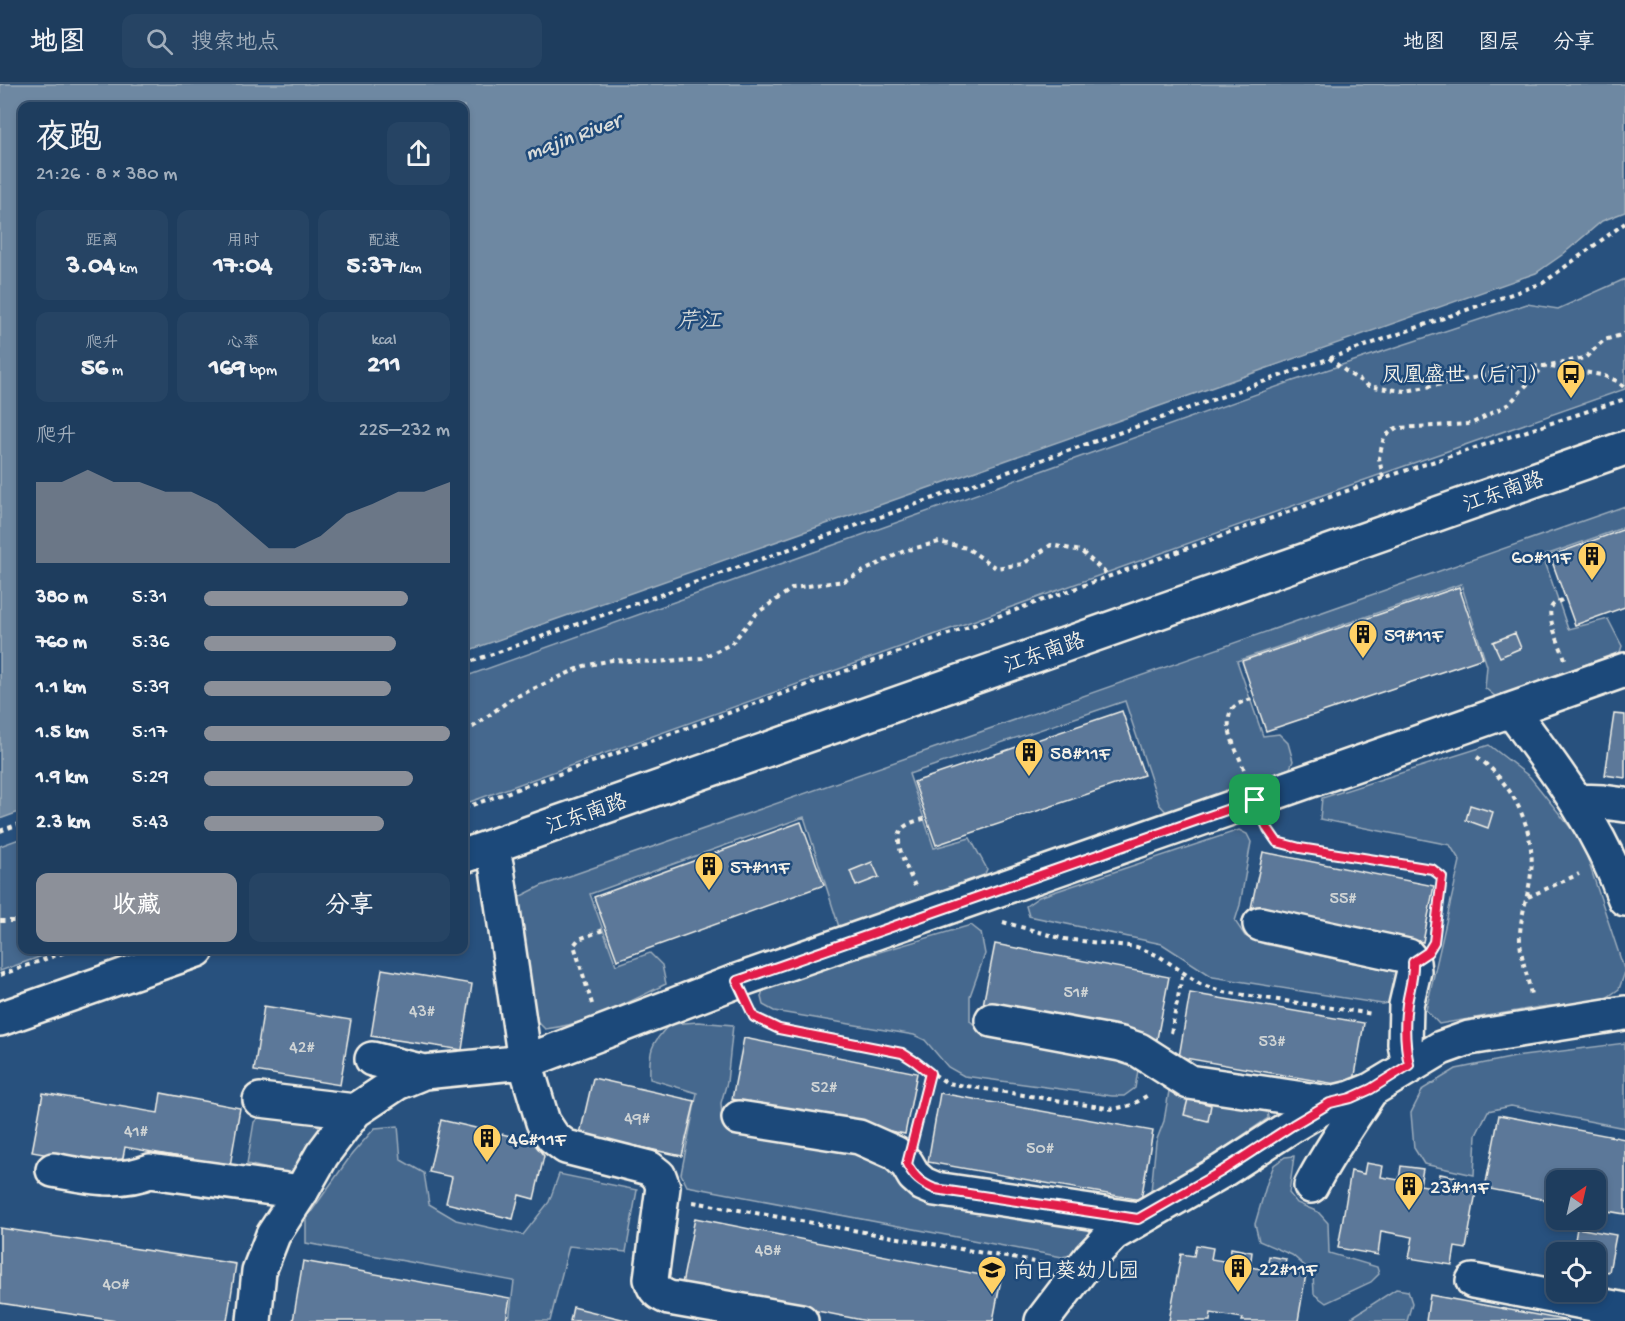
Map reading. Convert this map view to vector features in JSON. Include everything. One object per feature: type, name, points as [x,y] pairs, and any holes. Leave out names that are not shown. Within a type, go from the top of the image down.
[{"type":"street","name":"江东南路","points":[[478,851],[1625,448]]},
{"type":"street","points":[[254,1321],[259,1271],[273,1235],[322,1155],[355,1111],[397,1083],[424,1072],[525,1062],[737,981],[1625,670]]},
{"type":"street","points":[[1511,710],[1578,801],[1610,860],[1625,899]]},
{"type":"street","points":[[1578,801],[1625,805]]},
{"type":"street","points":[[478,851],[497,869],[525,1062],[543,1122],[553,1137],[566,1147],[649,1168],[658,1176],[663,1187],[651,1279],[654,1289],[660,1295],[669,1298],[801,1321]]},
{"type":"street","points":[[1260,924],[1408,956],[1413,962],[1414,971],[1406,1018],[1405,1044],[1409,1065]]},
{"type":"street","points":[[0,1019],[186,954]]},
{"type":"street","points":[[1042,1321],[1082,1268],[1113,1234],[1222,1171],[1330,1103],[1351,1098],[1371,1089],[1441,1048],[1469,1038],[1625,1013]]},
{"type":"street","points":[[992,1020],[1121,1044],[1139,1050],[1189,1082],[1330,1103]]},
{"type":"street","points":[[372,1059],[424,1072]]},
{"type":"street","points":[[1311,1186],[1326,1156],[1339,1140],[1371,1089]]},
{"type":"street","points":[[260,1100],[355,1111]]},
{"type":"street","points":[[739,1118],[859,1137],[895,1154],[907,1164],[914,1176],[923,1184],[935,1189],[1138,1219]]},
{"type":"street","points":[[53,1170],[102,1179],[134,1178],[150,1171],[301,1192]]},
{"type":"street","points":[[1473,1281],[1625,1310]]},
{"type":"path","points":[[468,663],[1543,283],[1625,223]]},
{"type":"path","points":[[1329,357],[1348,374],[1369,386],[1406,391],[1478,377],[1509,368],[1544,366],[1586,358],[1604,340],[1625,334]]},
{"type":"path","points":[[1544,366],[1602,375],[1617,381],[1625,388]]},
{"type":"path","points":[[1383,478],[1379,458],[1384,437],[1396,428],[1471,424],[1509,404],[1544,366]]},
{"type":"path","points":[[468,807],[1383,478],[1625,399]]},
{"type":"path","points":[[468,728],[473,727],[511,699],[584,666],[612,660],[656,662],[702,658],[731,644],[757,613],[793,588],[843,581],[904,551],[939,542],[967,548],[996,568],[1023,564],[1050,545],[1081,551],[1109,576]]},
{"type":"path","points":[[1562,600],[1552,606],[1551,621],[1575,687]]},
{"type":"path","points":[[1255,698],[1237,705],[1230,714],[1228,728],[1255,800],[1268,829],[1277,842],[1300,848],[1432,869],[1442,877],[1434,942],[1428,952],[1413,962]]},
{"type":"path","points":[[1443,734],[1484,763],[1513,796],[1520,808],[1526,828],[1532,870],[1520,941],[1531,995]]},
{"type":"path","points":[[926,915],[898,844],[898,834],[905,826],[927,818]]},
{"type":"path","points":[[0,831],[18,824]]},
{"type":"path","points":[[1527,898],[1610,860]]},
{"type":"path","points":[[979,896],[986,914],[995,920],[1064,939],[1137,947],[1159,956],[1200,984],[1224,992],[1406,1018]]},
{"type":"path","points":[[0,921],[18,921]]},
{"type":"path","points":[[602,1033],[574,945],[579,939],[606,929]]},
{"type":"path","points":[[0,975],[60,954]]},
{"type":"path","points":[[737,981],[754,1017],[779,1029],[902,1053],[947,1083],[1113,1109],[1132,1106],[1147,1096],[1165,1067],[1183,972]]},
{"type":"path","points":[[907,1164],[930,1073]]},
{"type":"path","points":[[662,1197],[1032,1263],[1082,1268]]},
{"type":"shaded area","points":[[1625,279],[1625,389],[1359,482],[468,803],[468,676],[1293,381],[1527,304],[1558,309]]},
{"type":"shaded area","points":[[1625,506],[1625,527],[1543,556],[1568,629],[1608,619],[1622,646],[1620,652],[1496,697],[1485,688],[1487,666],[1461,584],[1237,661],[1263,736],[1279,734],[1288,743],[1293,761],[1290,768],[1169,815],[1159,804],[1125,701],[909,774],[934,848],[970,838],[987,869],[982,881],[840,930],[804,817],[590,894],[616,965],[650,953],[662,965],[666,984],[607,1012],[576,1023],[545,1029],[535,1019],[514,910],[519,897],[541,886]]},
{"type":"shaded area","points":[[1489,745],[1530,777],[1582,842],[1625,972],[1619,989],[1602,1001],[1540,1007],[1439,1024],[1426,1010],[1460,861],[1450,845],[1320,819],[1322,798]]},
{"type":"shaded area","points":[[1239,830],[1247,834],[1251,842],[1235,921],[1245,936],[1264,944],[1398,972],[1394,1002],[1382,1004],[1213,977],[1162,944],[1029,916],[1026,906],[1039,897]]},
{"type":"shaded area","points":[[18,839],[18,954],[48,954],[0,971],[0,846]]},
{"type":"shaded area","points":[[971,925],[981,933],[985,954],[970,996],[970,1021],[978,1028],[1129,1058],[1138,1070],[1135,1088],[1124,1096],[1112,1096],[964,1076],[948,1067],[925,1040],[914,1035],[774,1011],[763,1005],[761,997],[764,986]]},
{"type":"shaded area","points":[[698,1022],[733,1025],[727,1082],[721,1103],[722,1116],[734,1125],[862,1150],[1088,1219],[1098,1232],[1079,1253],[1062,1257],[687,1186],[681,1174],[697,1093],[650,1079],[650,1061],[652,1049],[658,1037],[670,1024]]},
{"type":"shaded area","points":[[1625,1043],[1625,1128],[1511,1106],[1488,1111],[1476,1135],[1474,1175],[1424,1164],[1414,1148],[1411,1113],[1423,1089],[1456,1069],[1515,1057]]},
{"type":"shaded area","points":[[1169,1091],[1260,1102],[1267,1108],[1268,1118],[1160,1192],[1151,1191],[1156,1142],[1164,1121]]},
{"type":"shaded area","points":[[264,1112],[303,1119],[318,1125],[322,1135],[289,1174],[247,1164],[254,1122]]},
{"type":"shaded area","points":[[398,1126],[401,1160],[424,1173],[429,1204],[456,1220],[523,1235],[549,1202],[559,1174],[637,1190],[626,1252],[569,1246],[550,1321],[509,1321],[514,1281],[306,1243],[306,1219],[352,1154],[375,1128]]},
{"type":"shaded area","points":[[1294,1156],[1289,1193],[1297,1203],[1318,1212],[1328,1223],[1329,1253],[1377,1267],[1379,1274],[1371,1282],[1326,1303],[1314,1294],[1313,1273],[1292,1255],[1259,1241],[1255,1224],[1267,1183],[1274,1165],[1285,1157]]},
{"type":"shaded area","points":[[1396,1289],[1408,1291],[1412,1303],[1407,1321],[1346,1321]]},
{"type":"water","name":"芹江","points":[[0,84],[1625,84],[1625,212],[1602,221],[1562,255],[1536,273],[468,651],[468,102],[18,102],[18,812],[0,819]]},
{"type":"building","name":"60#11F","points":[[1625,529],[1625,607],[1575,625],[1550,556]]},
{"type":"building","name":"59#11F","points":[[1459,587],[1483,658],[1266,731],[1242,661]]},
{"type":"building","points":[[1515,633],[1521,648],[1500,657],[1493,642]]},
{"type":"building","name":"58#11F","points":[[1122,711],[1144,775],[936,845],[914,782]]},
{"type":"building","points":[[1614,714],[1625,715],[1625,778],[1605,775]]},
{"type":"building","points":[[1470,805],[1493,812],[1488,828],[1466,820]]},
{"type":"building","name":"57#11F","points":[[801,822],[824,885],[617,960],[594,897]]},
{"type":"building","points":[[1263,852],[1434,886],[1423,942],[1251,908]]},
{"type":"building","points":[[872,862],[879,877],[856,886],[850,871]]},
{"type":"building","points":[[995,944],[1169,977],[1157,1039],[983,1005]]},
{"type":"building","points":[[382,969],[472,984],[462,1050],[371,1036]]},
{"type":"building","points":[[1190,993],[1364,1023],[1353,1087],[1179,1057]]},
{"type":"building","points":[[264,1006],[351,1020],[340,1085],[254,1071]]},
{"type":"building","points":[[744,1038],[917,1073],[905,1134],[732,1099]]},
{"type":"building","points":[[593,1078],[695,1101],[682,1156],[580,1134]]},
{"type":"building","points":[[43,1093],[158,1113],[161,1093],[240,1108],[230,1166],[125,1147],[121,1168],[32,1152]]},
{"type":"building","points":[[940,1093],[1153,1131],[1141,1200],[928,1162]]},
{"type":"building","points":[[1188,1099],[1211,1105],[1208,1121],[1184,1115]]},
{"type":"building","points":[[1499,1115],[1625,1139],[1625,1214],[1606,1211],[1606,1170],[1546,1170],[1546,1200],[1485,1188]]},
{"type":"building","name":"46#11F","points":[[441,1120],[532,1141],[544,1156],[534,1199],[519,1195],[513,1219],[446,1203],[452,1177],[429,1172]]},
{"type":"building","name":"23#11F","points":[[1366,1163],[1383,1166],[1381,1177],[1399,1180],[1401,1166],[1423,1169],[1420,1185],[1438,1188],[1440,1174],[1456,1177],[1455,1188],[1476,1192],[1466,1249],[1455,1247],[1452,1265],[1409,1258],[1413,1237],[1381,1231],[1378,1255],[1338,1248],[1351,1171],[1364,1174]]},
{"type":"building","points":[[695,1218],[1001,1279],[993,1321],[867,1321],[682,1284]]},
{"type":"building","points":[[0,1228],[236,1264],[227,1321],[116,1321],[0,1303]]},
{"type":"building","points":[[1577,1230],[1616,1235],[1609,1272],[1606,1272],[1606,1242],[1575,1242]]},
{"type":"building","name":"22#11F","points":[[1196,1245],[1213,1248],[1211,1259],[1229,1262],[1231,1248],[1252,1252],[1250,1267],[1267,1270],[1269,1256],[1286,1259],[1284,1270],[1306,1274],[1298,1321],[1242,1321],[1243,1318],[1211,1313],[1210,1321],[1169,1321],[1181,1254],[1194,1256]]},
{"type":"building","points":[[303,1261],[510,1298],[506,1321],[293,1321]]},
{"type":"building","points":[[1430,1295],[1569,1321],[1426,1321]]},
{"type":"building","points":[[573,1307],[630,1321],[570,1321]]},
{"type":"place","name":"凤凰盛世（后门）","points":[[1571,400]]},
{"type":"place","name":"60#11F","points":[[1592,582]]},
{"type":"place","name":"59#11F","points":[[1363,660]]},
{"type":"place","name":"58#11F","points":[[1029,778]]},
{"type":"place","name":"57#11F","points":[[709,892]]},
{"type":"place","name":"46#11F","points":[[487,1164]]},
{"type":"place","name":"23#11F","points":[[1409,1212]]},
{"type":"place","name":"22#11F","points":[[1238,1294]]},
{"type":"place","name":"向日葵幼儿园","points":[[992,1296]]},
{"type":"route","points":[[1255,800],[1268,829],[1277,842],[1300,848],[1432,869],[1442,877],[1434,942],[1428,952],[1413,962],[1414,971],[1407,1005],[1405,1044],[1409,1065],[1371,1089],[1351,1098],[1330,1103],[1222,1171],[1138,1219],[935,1189],[923,1184],[914,1176],[907,1164],[930,1073],[902,1053],[779,1029],[754,1017],[737,981],[926,915],[1255,800]]},
{"type":"water label","name":"majin River","points":[[572,135]]}]
